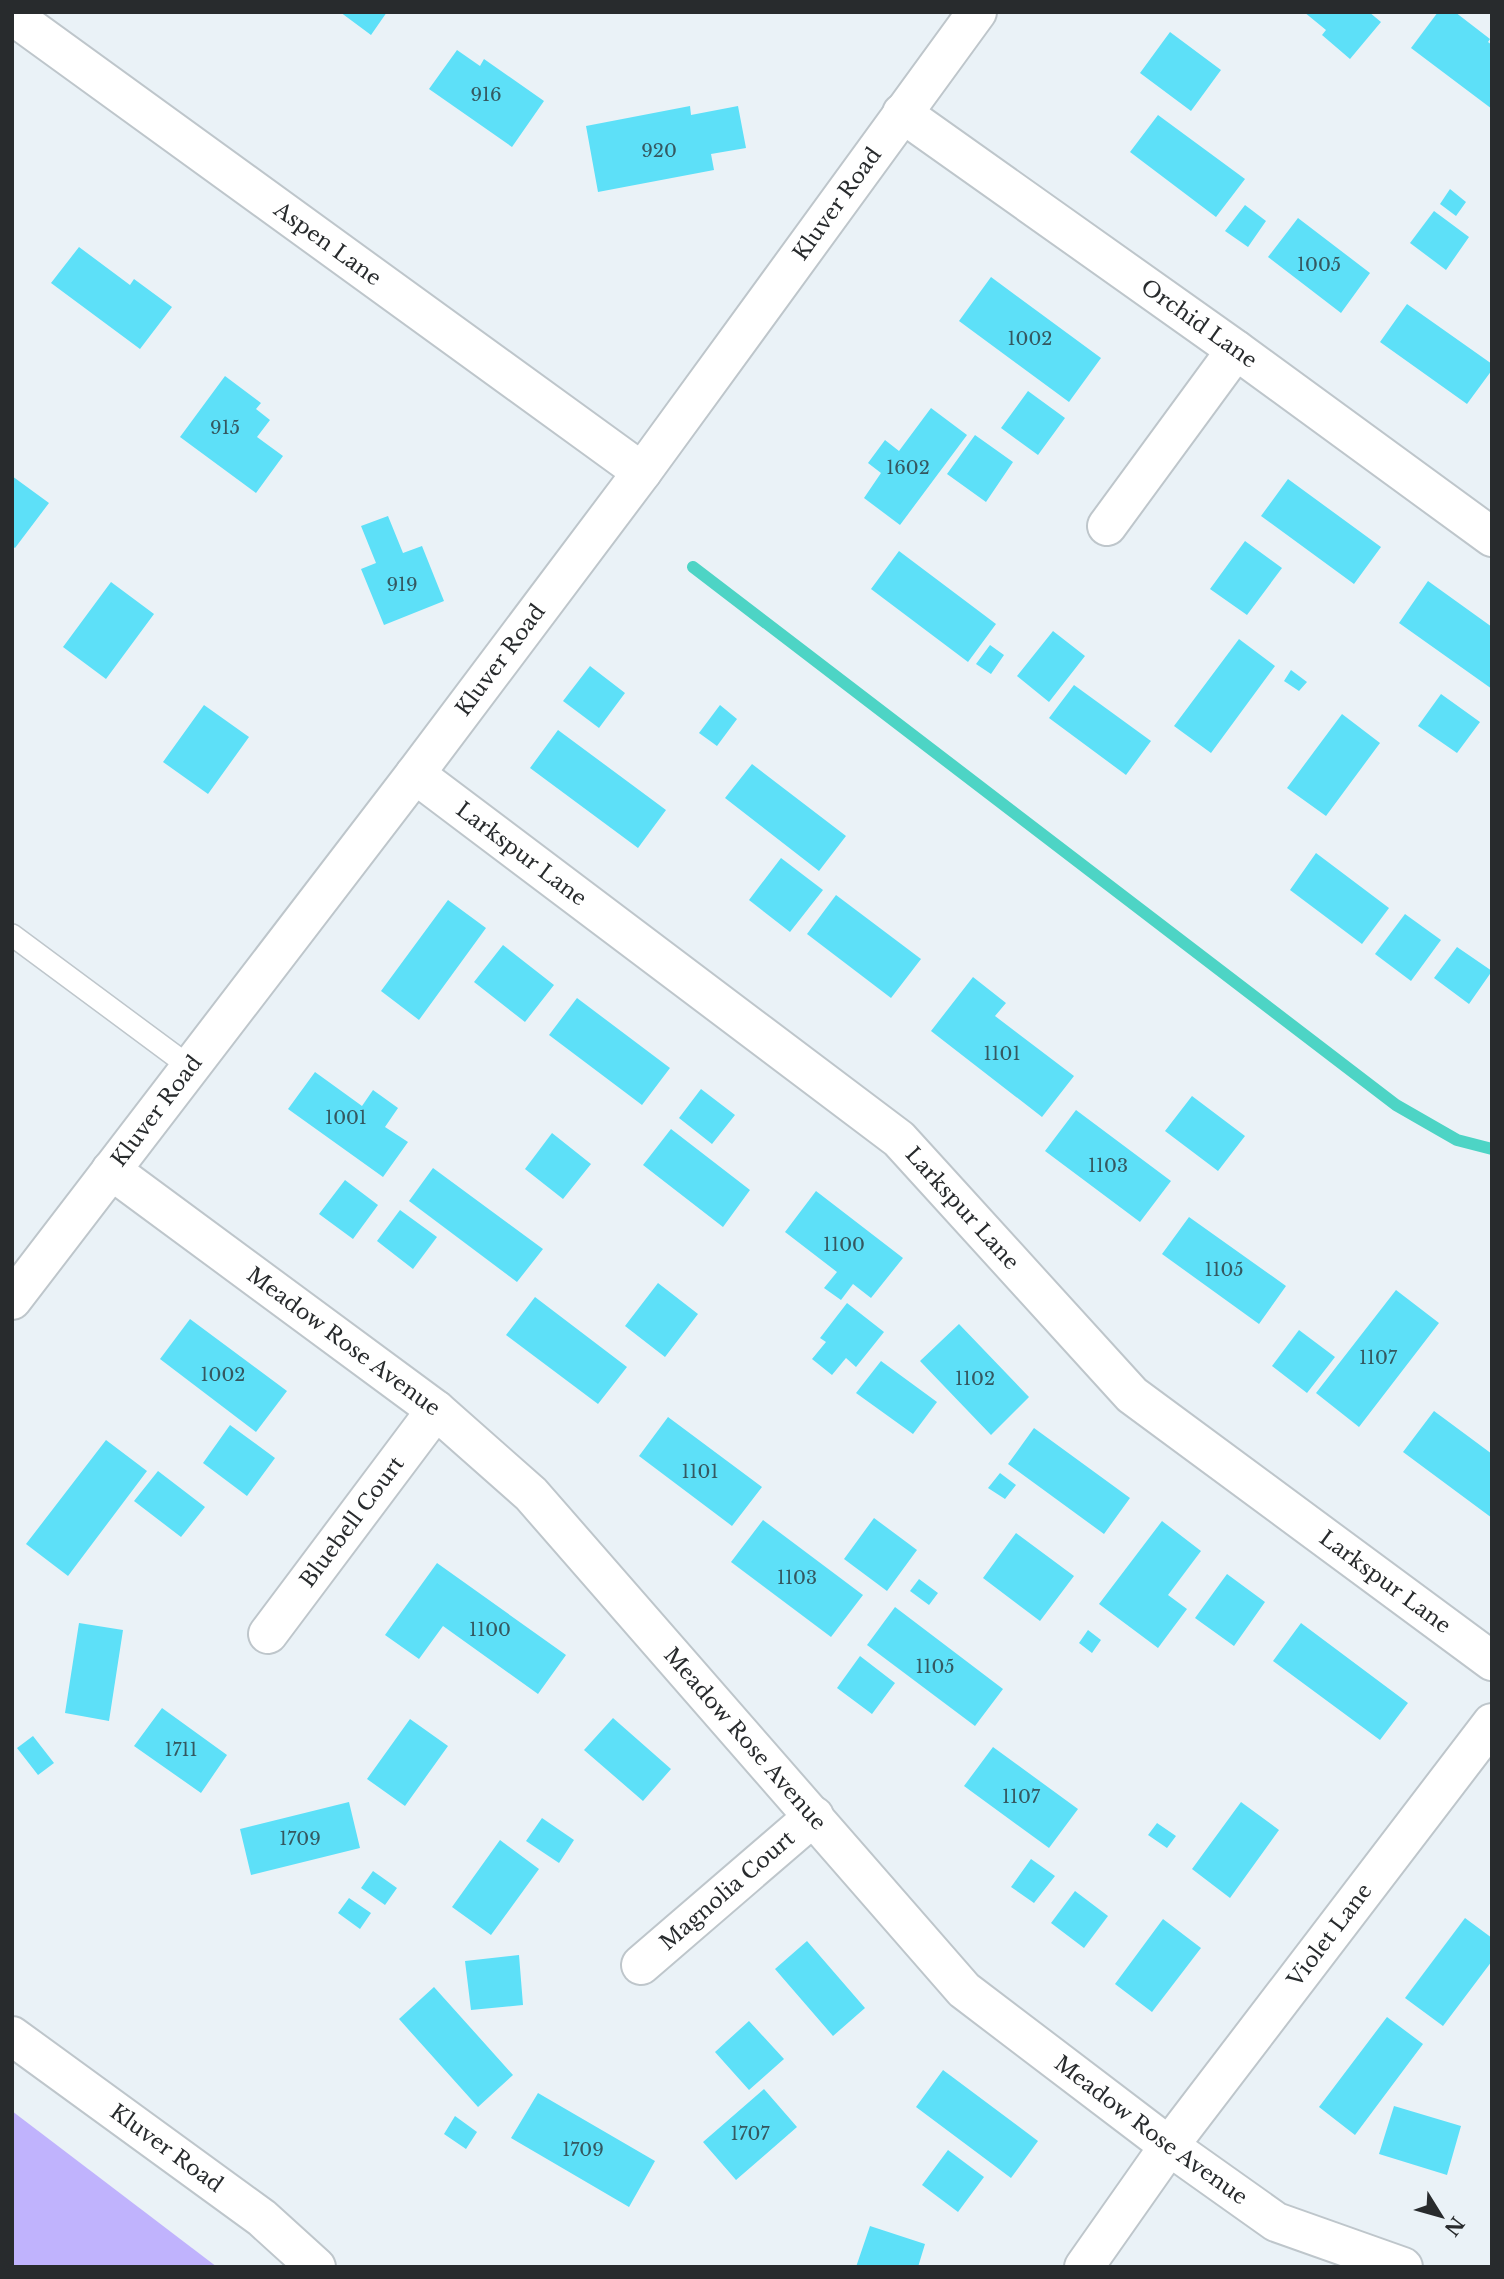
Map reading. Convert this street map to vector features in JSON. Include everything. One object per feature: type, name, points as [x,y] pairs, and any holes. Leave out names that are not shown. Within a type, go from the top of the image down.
[{"type":"street","name":"Kluver Road","points":[[12,1300],[415,774],[642,472],[977,12]]},
{"type":"street","name":"Aspen Lane","points":[[12,15],[642,472]]},
{"type":"street","name":"Orchid Lane","points":[[902,113],[1236,349],[1492,537]]},
{"type":"street","points":[[1107,526],[1236,349]]},
{"type":"street","name":"Larkspur Lane","points":[[415,774],[900,1139],[1132,1395],[1492,1661]]},
{"type":"street","name":"Meadow Rose Avenue","points":[[111,1170],[436,1410],[531,1494],[964,1990],[1169,2146],[1276,2222],[1403,2267]]},
{"type":"street","name":"Bluebell Court","points":[[268,1634],[436,1410]]},
{"type":"street","name":"Violet Lane","points":[[1084,2267],[1169,2146],[1492,1723]]},
{"type":"street","name":"Magnolia Court","points":[[641,1965],[814,1816]]},
{"type":"street","name":"Kluver Road","points":[[12,2036],[262,2218],[316,2267]]},
{"type":"lane","points":[[12,935],[190,1067]]},
{"type":"shaded area","points":[[12,2111],[217,2267],[12,2267]]},
{"type":"building","points":[[340,12],[387,12],[371,35]]},
{"type":"building","points":[[1304,12],[1369,12],[1381,22],[1350,59],[1322,35],[1326,30]]},
{"type":"building","points":[[1438,12],[1455,12],[1490,39],[1492,109],[1411,48]]},
{"type":"building","points":[[1170,32],[1221,70],[1191,111],[1140,73]]},
{"type":"building","points":[[457,50],[480,66],[484,59],[544,101],[512,147],[429,89]]},
{"type":"building","points":[[690,106],[691,115],[738,106],[746,148],[711,154],[714,170],[598,192],[586,126]]},
{"type":"building","points":[[1158,115],[1245,179],[1216,217],[1130,152]]},
{"type":"building","points":[[1450,189],[1466,202],[1456,216],[1440,204]]},
{"type":"building","points":[[1245,205],[1266,221],[1248,247],[1225,231]]},
{"type":"building","points":[[1434,211],[1469,237],[1446,270],[1410,243]]},
{"type":"building","points":[[1298,218],[1370,273],[1341,313],[1268,257]]},
{"type":"building","points":[[79,247],[130,285],[134,279],[172,307],[140,349],[51,283]]},
{"type":"building","points":[[991,277],[1101,358],[1069,402],[959,321]]},
{"type":"building","points":[[1407,304],[1492,364],[1492,370],[1467,404],[1380,342]]},
{"type":"building","points":[[225,376],[261,403],[256,409],[270,420],[257,437],[283,456],[256,493],[180,437]]},
{"type":"building","points":[[1028,391],[1065,418],[1038,455],[1001,428]]},
{"type":"building","points":[[931,408],[967,435],[900,525],[864,498],[881,473],[868,463],[885,440],[899,451]]},
{"type":"building","points":[[975,435],[1013,462],[986,502],[947,474]]},
{"type":"building","points":[[12,476],[49,503],[15,548],[12,546]]},
{"type":"building","points":[[1288,479],[1381,547],[1354,584],[1261,516]]},
{"type":"building","points":[[388,516],[403,553],[422,546],[444,601],[384,625],[361,569],[376,563],[361,526]]},
{"type":"building","points":[[1245,541],[1282,568],[1247,615],[1210,589]]},
{"type":"building","points":[[899,551],[996,624],[968,662],[871,589]]},
{"type":"building","points":[[1428,581],[1492,627],[1492,689],[1399,623]]},
{"type":"building","points":[[111,582],[154,614],[106,679],[63,647]]},
{"type":"building","points":[[1053,631],[1085,656],[1049,702],[1017,676]]},
{"type":"building","points":[[1239,639],[1275,666],[1211,753],[1174,726]]},
{"type":"building","points":[[990,645],[1004,655],[991,674],[976,664]]},
{"type":"building","points":[[590,666],[625,693],[599,728],[563,701]]},
{"type":"building","points":[[1291,670],[1307,682],[1299,691],[1284,681]]},
{"type":"building","points":[[1074,685],[1151,741],[1126,775],[1049,718]]},
{"type":"building","points":[[1441,694],[1480,722],[1457,753],[1418,726]]},
{"type":"building","points":[[204,705],[249,737],[208,794],[163,762]]},
{"type":"building","points":[[720,705],[737,719],[717,746],[699,733]]},
{"type":"building","points":[[1342,714],[1380,743],[1326,816],[1287,788]]},
{"type":"building","points":[[558,730],[666,810],[638,848],[530,768]]},
{"type":"building","points":[[752,764],[846,836],[819,871],[725,798]]},
{"type":"building","points":[[1316,853],[1389,908],[1362,944],[1290,890]]},
{"type":"building","points":[[781,858],[823,890],[790,932],[749,900]]},
{"type":"building","points":[[836,895],[921,959],[891,998],[807,934]]},
{"type":"building","points":[[448,900],[486,928],[419,1020],[381,991]]},
{"type":"building","points":[[1405,914],[1441,940],[1411,981],[1375,954]]},
{"type":"building","points":[[503,945],[554,985],[525,1022],[474,982]]},
{"type":"building","points":[[1457,947],[1492,971],[1469,1004],[1434,978]]},
{"type":"building","points":[[973,977],[1006,1003],[995,1016],[1074,1076],[1042,1117],[931,1031]]},
{"type":"building","points":[[577,998],[670,1068],[642,1105],[549,1035]]},
{"type":"building","points":[[315,1072],[362,1106],[373,1090],[398,1108],[385,1127],[408,1142],[383,1177],[288,1109]]},
{"type":"building","points":[[701,1089],[735,1115],[712,1144],[679,1118]]},
{"type":"building","points":[[1192,1096],[1245,1136],[1218,1171],[1165,1131]]},
{"type":"building","points":[[1076,1110],[1171,1181],[1140,1222],[1045,1151]]},
{"type":"building","points":[[671,1129],[750,1190],[723,1227],[643,1165]]},
{"type":"building","points":[[552,1133],[591,1164],[563,1199],[525,1169]]},
{"type":"building","points":[[433,1168],[543,1249],[517,1282],[409,1201]]},
{"type":"building","points":[[345,1180],[378,1205],[353,1239],[319,1214]]},
{"type":"building","points":[[816,1191],[903,1258],[871,1298],[853,1284],[841,1300],[824,1288],[837,1272],[785,1232]]},
{"type":"building","points":[[400,1210],[437,1237],[413,1269],[377,1241]]},
{"type":"building","points":[[1189,1217],[1286,1286],[1259,1324],[1162,1254]]},
{"type":"building","points":[[658,1283],[698,1314],[665,1357],[625,1326]]},
{"type":"building","points":[[1396,1290],[1439,1323],[1359,1427],[1316,1393]]},
{"type":"building","points":[[535,1297],[627,1367],[598,1404],[506,1335]]},
{"type":"building","points":[[847,1303],[884,1332],[856,1367],[846,1358],[832,1375],[812,1359],[826,1342],[820,1338]]},
{"type":"building","points":[[190,1319],[287,1391],[256,1432],[160,1359]]},
{"type":"building","points":[[959,1324],[1029,1397],[991,1435],[920,1361]]},
{"type":"building","points":[[1299,1330],[1335,1357],[1307,1393],[1272,1366]]},
{"type":"building","points":[[881,1361],[937,1402],[913,1434],[856,1393]]},
{"type":"building","points":[[1434,1411],[1492,1454],[1492,1518],[1403,1452]]},
{"type":"building","points":[[668,1417],[762,1487],[732,1526],[639,1456]]},
{"type":"building","points":[[230,1425],[275,1458],[247,1496],[203,1463]]},
{"type":"building","points":[[1034,1428],[1130,1498],[1104,1534],[1008,1464]]},
{"type":"building","points":[[106,1440],[147,1471],[68,1576],[26,1544]]},
{"type":"building","points":[[158,1471],[205,1507],[181,1537],[134,1501]]},
{"type":"building","points":[[1000,1473],[1016,1485],[1005,1499],[988,1488]]},
{"type":"building","points":[[874,1518],[917,1550],[887,1591],[844,1559]]},
{"type":"building","points":[[763,1520],[863,1595],[831,1637],[731,1562]]},
{"type":"building","points":[[1162,1521],[1201,1551],[1168,1595],[1187,1609],[1158,1648],[1099,1604]]},
{"type":"building","points":[[1016,1533],[1074,1576],[1040,1621],[983,1578]]},
{"type":"building","points":[[437,1563],[566,1655],[538,1694],[443,1626],[419,1659],[385,1635]]},
{"type":"building","points":[[1227,1574],[1265,1602],[1234,1646],[1195,1618]]},
{"type":"building","points":[[919,1579],[938,1593],[929,1605],[910,1591]]},
{"type":"building","points":[[895,1607],[1003,1689],[975,1726],[867,1645]]},
{"type":"building","points":[[79,1623],[123,1630],[109,1721],[65,1713]]},
{"type":"building","points":[[1301,1623],[1408,1703],[1380,1740],[1273,1661]]},
{"type":"building","points":[[1088,1630],[1101,1640],[1092,1653],[1079,1643]]},
{"type":"building","points":[[860,1656],[895,1683],[872,1714],[837,1688]]},
{"type":"building","points":[[162,1708],[227,1755],[201,1793],[134,1746]]},
{"type":"building","points":[[613,1718],[671,1769],[643,1801],[584,1750]]},
{"type":"building","points":[[410,1719],[448,1746],[405,1806],[367,1779]]},
{"type":"building","points":[[33,1736],[54,1763],[38,1775],[17,1748]]},
{"type":"building","points":[[993,1747],[1078,1809],[1049,1848],[964,1786]]},
{"type":"building","points":[[349,1802],[360,1848],[251,1875],[240,1829]]},
{"type":"building","points":[[1241,1802],[1279,1830],[1230,1898],[1192,1869]]},
{"type":"building","points":[[542,1818],[574,1840],[559,1863],[526,1841]]},
{"type":"building","points":[[1157,1823],[1176,1836],[1167,1848],[1148,1835]]},
{"type":"building","points":[[500,1840],[539,1869],[491,1935],[452,1907]]},
{"type":"building","points":[[1031,1859],[1055,1876],[1034,1903],[1011,1887]]},
{"type":"building","points":[[373,1871],[397,1888],[385,1905],[361,1888]]},
{"type":"building","points":[[1075,1891],[1108,1916],[1084,1948],[1051,1923]]},
{"type":"building","points":[[349,1898],[371,1913],[360,1929],[338,1913]]},
{"type":"building","points":[[1465,1918],[1492,1938],[1492,1961],[1443,2026],[1405,1998]]},
{"type":"building","points":[[1163,1919],[1201,1948],[1152,2012],[1115,1984]]},
{"type":"building","points":[[807,1941],[865,2008],[833,2036],[775,1969]]},
{"type":"building","points":[[519,1955],[523,2005],[471,2010],[465,1961]]},
{"type":"building","points":[[434,1987],[513,2075],[478,2107],[399,2019]]},
{"type":"building","points":[[1387,2017],[1423,2044],[1355,2135],[1319,2107]]},
{"type":"building","points":[[749,2021],[784,2059],[749,2090],[715,2052]]},
{"type":"building","points":[[943,2070],[1038,2141],[1011,2178],[916,2107]]},
{"type":"building","points":[[764,2089],[797,2127],[736,2180],[703,2142]]},
{"type":"building","points":[[538,2093],[655,2161],[629,2207],[511,2138]]},
{"type":"building","points":[[1394,2106],[1461,2126],[1447,2175],[1379,2154]]},
{"type":"building","points":[[455,2116],[477,2132],[466,2149],[444,2134]]},
{"type":"building","points":[[948,2150],[984,2177],[958,2212],[922,2185]]},
{"type":"building","points":[[870,2226],[925,2244],[918,2267],[856,2267]]},
{"type":"waterway","points":[[693,567],[1396,1105],[1457,1140],[1492,1149]]}]
